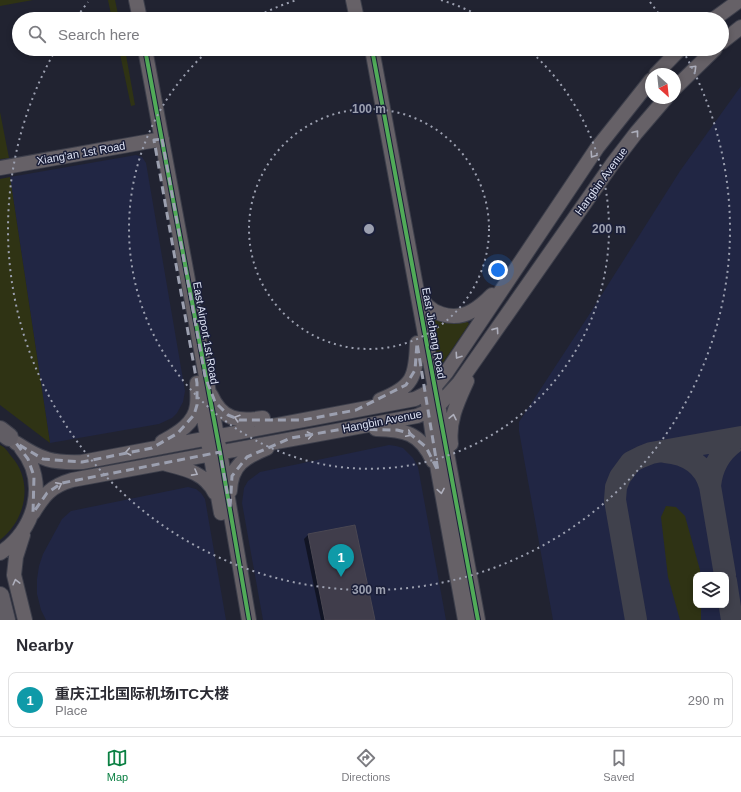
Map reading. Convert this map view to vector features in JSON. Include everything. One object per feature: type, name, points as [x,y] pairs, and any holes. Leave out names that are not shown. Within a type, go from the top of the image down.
[{"type":"highway","points":[[0,596],[6,620]]},
{"type":"main road","points":[[129,0],[131,12]]},
{"type":"main road","points":[[136,0],[139,12]]},
{"type":"main road","points":[[353,0],[356,12]]},
{"type":"main road","points":[[363,0],[366,12]]},
{"type":"main road","points":[[724,12],[740,0]]},
{"type":"main road","points":[[729,36],[741,27]]},
{"type":"main road","name":"East Airport 1st Road","points":[[140,56],[158,140]]},
{"type":"main road","name":"East Airport 1st Road","points":[[146,56],[158,140],[224,505],[241,620]]},
{"type":"main road","name":"East Jichang Road","points":[[364,56],[417,343],[430,391]]},
{"type":"main road","name":"East Jichang Road","points":[[373,56],[415,282],[433,408],[452,484],[478,620]]},
{"type":"main road","points":[[662,68],[673,56]]},
{"type":"main road","points":[[681,82],[708,56]]},
{"type":"main road","name":"Hangbin Avenue","points":[[6,435],[43,459],[55,462],[82,462],[212,436],[415,399],[430,391],[446,373],[597,148],[645,88]]},
{"type":"main road","name":"Hangbin Avenue","points":[[31,517],[47,493],[62,483],[72,480],[291,438],[418,416],[433,408],[459,383],[614,163],[636,133],[661,104]]},
{"type":"main road","name":"Xiang'an 1st Road","points":[[0,168],[158,140]]},
{"type":"main road","points":[[415,282],[421,296],[429,308],[442,314],[457,316],[471,312],[478,308],[512,275]]},
{"type":"main road","points":[[356,410],[393,394],[406,385],[413,376],[415,370],[417,343]]},
{"type":"main road","points":[[452,484],[453,458],[451,439],[454,414],[479,355]]},
{"type":"main road","points":[[201,380],[215,402],[228,415],[234,418],[246,420],[265,418],[303,420]]},
{"type":"main road","points":[[152,448],[178,433],[190,422],[194,416],[197,405],[201,380]]},
{"type":"main road","points":[[343,429],[382,418],[386,414],[385,410],[372,407]]},
{"type":"main road","name":"East Jichang Road","points":[[433,408],[438,471],[465,620]]},
{"type":"main road","points":[[343,429],[397,430],[409,433],[426,448],[438,471]]},
{"type":"main road","points":[[6,435],[28,459],[34,476],[36,495],[31,517],[18,549],[14,566],[14,575],[25,620]]},
{"type":"main road","points":[[224,505],[234,471],[240,463],[256,453],[291,438]]},
{"type":"main road","points":[[160,463],[188,469],[202,477],[224,505]]},
{"type":"main road","name":"East Airport 1st Road","points":[[224,505],[249,620]]},
{"type":"main road","points":[[0,553],[20,537],[31,517]]},
{"type":"highlighted area","points":[[162,139],[205,376],[215,402],[228,415],[240,420],[303,420],[356,410],[406,385],[415,370],[417,343],[438,471],[426,447],[409,433],[397,430],[343,429],[291,438],[247,457],[232,476],[230,509],[220,452],[62,483],[47,493],[33,513],[34,476],[28,459],[16,443],[43,459],[82,462],[152,448],[178,433],[194,415],[197,405],[197,383],[154,140]]},
{"type":"shaded area","points":[[741,86],[741,620],[553,620],[519,431],[519,422],[680,171]]},
{"type":"shaded area","points":[[136,155],[142,157],[146,163],[185,391],[183,402],[177,413],[172,418],[159,424],[50,443],[10,177]]},
{"type":"shaded area","points":[[389,445],[403,448],[413,458],[418,467],[446,620],[263,620],[242,503],[244,488],[248,481],[260,472]]},
{"type":"shaded area","points":[[188,487],[196,489],[205,499],[226,620],[46,620],[41,610],[37,594],[39,566],[43,554],[62,519],[71,511]]},
{"type":"green space","points":[[0,0],[33,0],[0,6]]},
{"type":"green space","points":[[108,0],[115,0],[118,12],[111,12]]},
{"type":"green space","points":[[120,56],[126,56],[135,105],[131,106]]},
{"type":"green space","points":[[0,112],[9,158],[0,159]]},
{"type":"green space","points":[[10,177],[50,443],[0,405],[0,179]]},
{"type":"green space","points":[[428,314],[466,320],[469,324],[440,367],[435,365]]},
{"type":"green space","points":[[0,445],[6,450],[18,466],[23,477],[24,500],[16,522],[9,532],[0,540]]},
{"type":"green space","points":[[666,506],[676,507],[685,516],[700,570],[700,572],[693,572],[693,608],[701,608],[701,620],[680,620],[668,577],[661,517]]},
{"type":"building","points":[[355,525],[375,620],[325,620],[308,534]]},
{"type":"taxiway","points":[[636,620],[615,500],[616,487],[620,477],[631,462],[651,453],[741,437]]},
{"type":"taxiway","points":[[710,486],[716,464],[724,452],[741,438]]},
{"type":"taxiway","points":[[665,452],[680,455],[694,462],[704,472],[707,478],[710,486],[724,572]]},
{"type":"taxiway","points":[[729,600],[732,620]]},
{"type":"cycle path","points":[[146,56],[220,452],[249,620]]},
{"type":"cycle path","points":[[373,56],[478,620]]},
{"type":"place","name":"重庆江北国际机场ITC大楼","points":[[341,577]]}]
